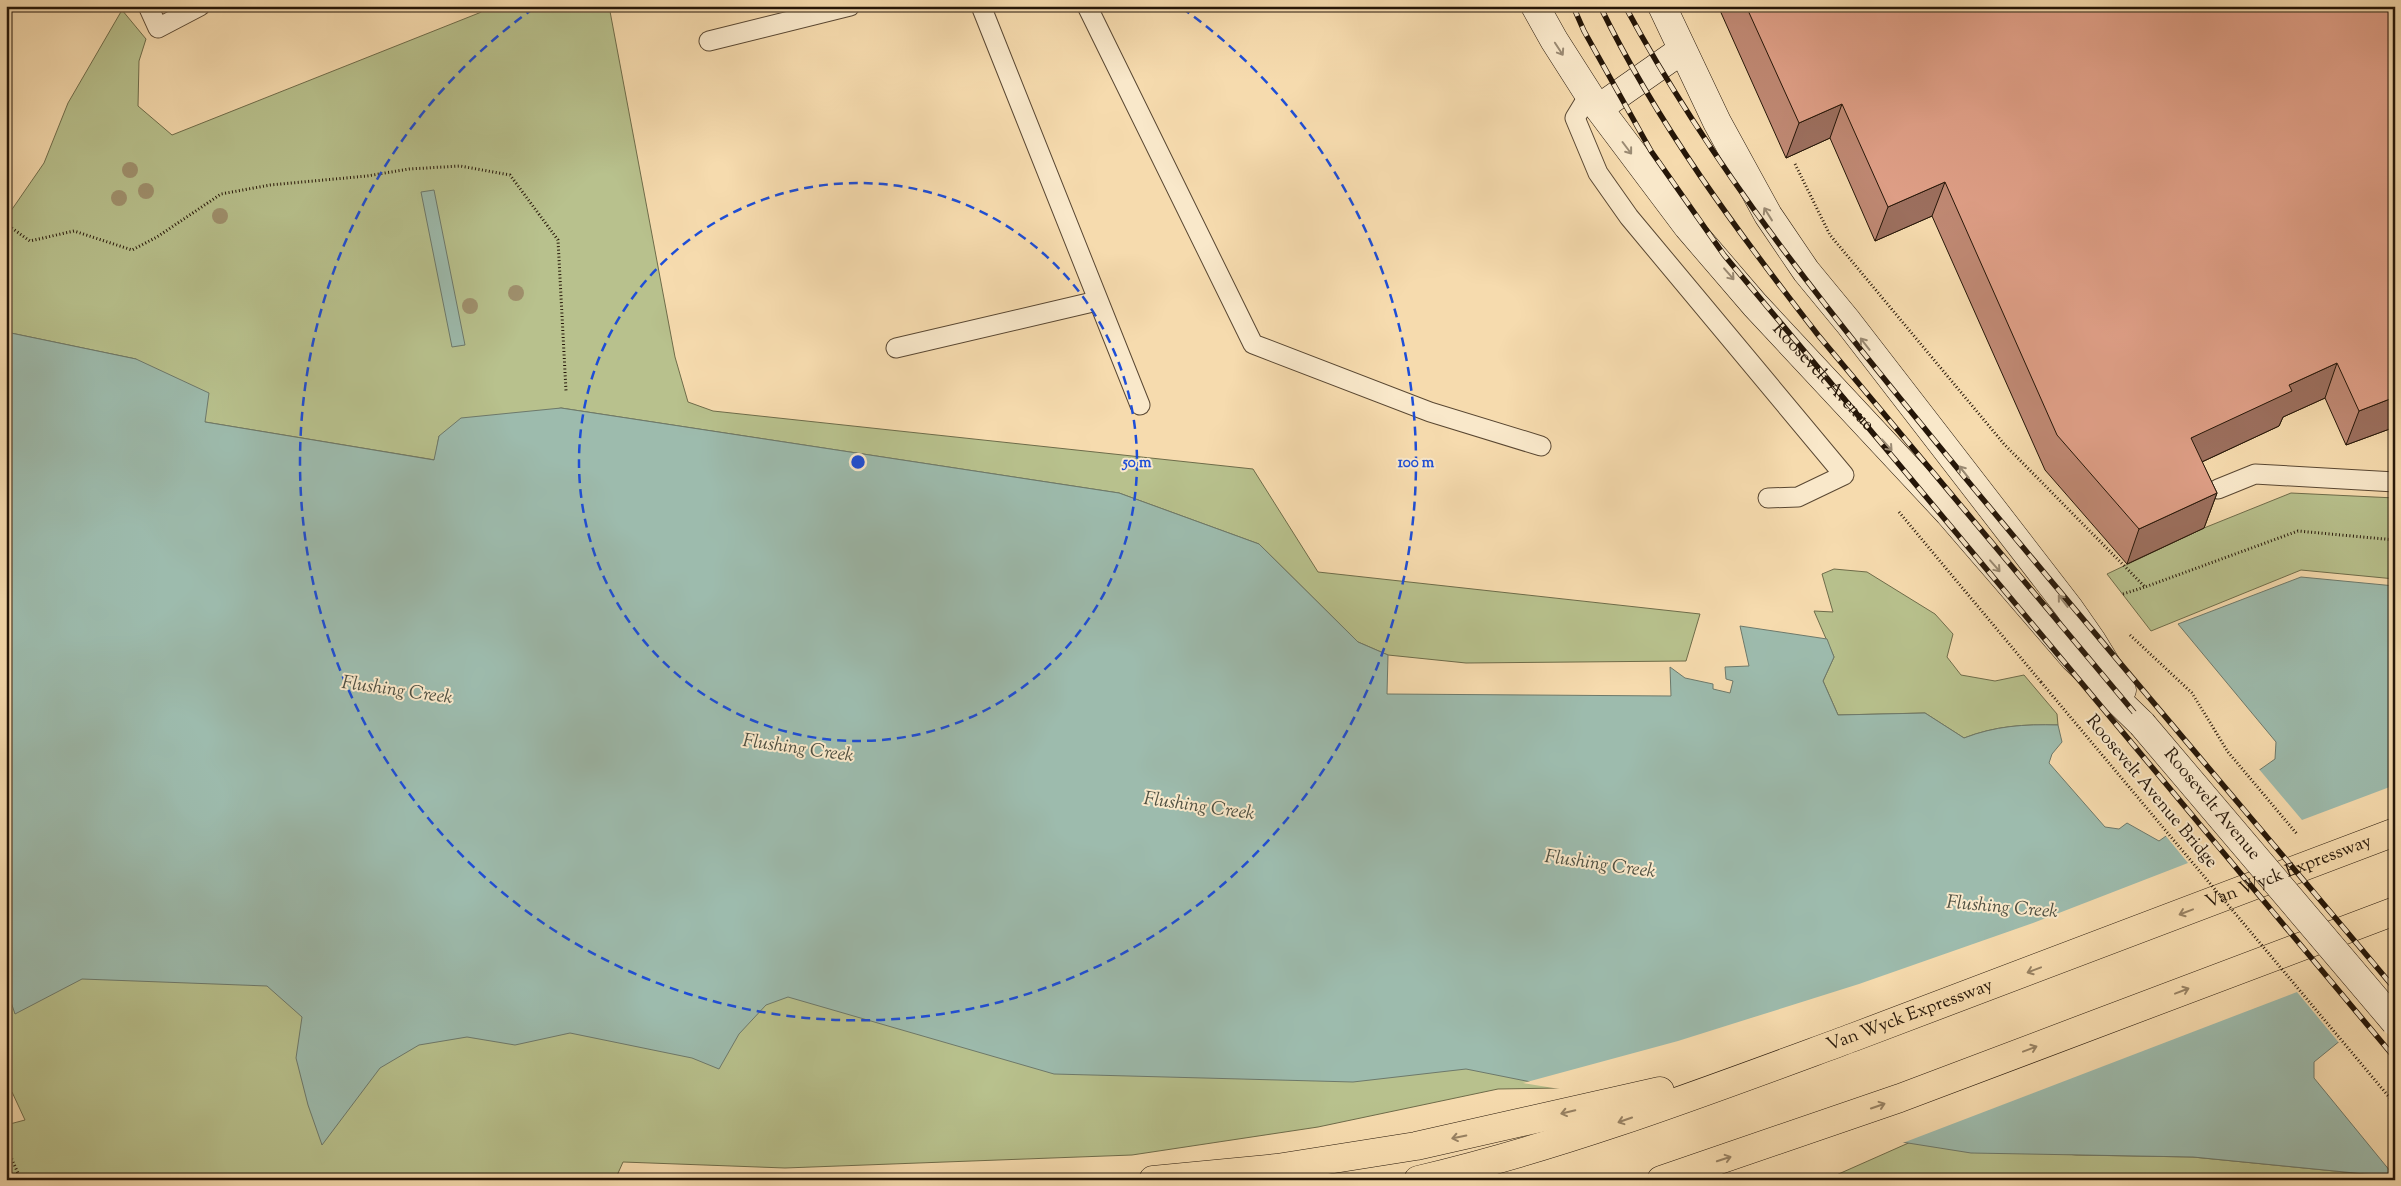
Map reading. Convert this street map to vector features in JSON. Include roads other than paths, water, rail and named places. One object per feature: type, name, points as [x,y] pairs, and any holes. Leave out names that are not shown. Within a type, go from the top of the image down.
[{"type":"highway","name":"Van Wyck Expressway","points":[[1418,1180],[1514,1154],[1606,1126],[1786,1062],[2395,832]]},
{"type":"highway","points":[[1661,1180],[1900,1098],[2395,910]]},
{"type":"highway","points":[[1153,1180],[1229,1174],[1416,1146],[1507,1127],[1786,1062]]},
{"type":"main road","name":"Roosevelt Avenue","points":[[1536,6],[1554,40],[1594,102],[1688,227],[1755,304],[1949,513],[2083,649]]},
{"type":"main road","name":"Roosevelt Avenue","points":[[1662,6],[1740,168],[1768,216],[1806,272],[1860,338],[2083,649],[2142,724],[2395,1022]]},
{"type":"main road","points":[[1594,102],[1682,50]]},
{"type":"lane","points":[[148,6],[158,28],[200,6]]},
{"type":"lane","points":[[709,41],[850,6]]},
{"type":"lane","points":[[981,6],[1140,405]]},
{"type":"lane","points":[[1087,6],[1253,344],[1430,412],[1541,446]]},
{"type":"lane","points":[[1594,102],[1575,118],[1598,173],[1628,217],[1844,474],[1798,497],[1768,498]]},
{"type":"lane","points":[[896,348],[1097,301]]},
{"type":"lane","points":[[2218,489],[2255,474],[2395,482]]},
{"type":"water","points":[[434,190],[465,345],[452,347],[421,192]]},
{"type":"water","name":"Flushing Creek","points":[[6,332],[136,359],[209,393],[205,422],[434,460],[439,436],[461,418],[561,408],[1119,493],[1259,544],[1358,642],[1388,655],[1387,694],[1671,696],[1670,667],[1685,678],[1713,684],[1713,689],[1730,693],[1733,681],[1726,679],[1725,667],[1749,666],[1740,626],[1827,639],[1834,657],[1823,681],[1838,715],[1925,713],[1964,738],[2010,727],[2058,725],[2062,742],[2052,754],[2049,763],[2105,827],[2119,829],[2127,823],[2159,841],[2275,759],[2276,742],[2178,624],[2301,577],[2395,586],[2395,996],[2314,1062],[2314,1078],[2395,1177],[2193,1157],[1971,1153],[1561,1088],[1466,1069],[1353,1082],[1054,1074],[788,997],[766,1005],[739,1034],[719,1069],[692,1058],[570,1033],[515,1045],[467,1037],[419,1045],[380,1068],[322,1145],[308,1105],[296,1058],[302,1017],[267,986],[82,979],[15,1014],[6,987]]},
{"type":"railway","points":[[1573,6],[1584,31],[1651,151],[1724,255],[2395,1058]]},
{"type":"railway","points":[[1600,6],[1647,93],[1700,176],[1818,335],[2395,1024]]},
{"type":"railway","points":[[1625,6],[1699,130],[1740,190],[1826,306],[2016,539],[2395,989]]}]
